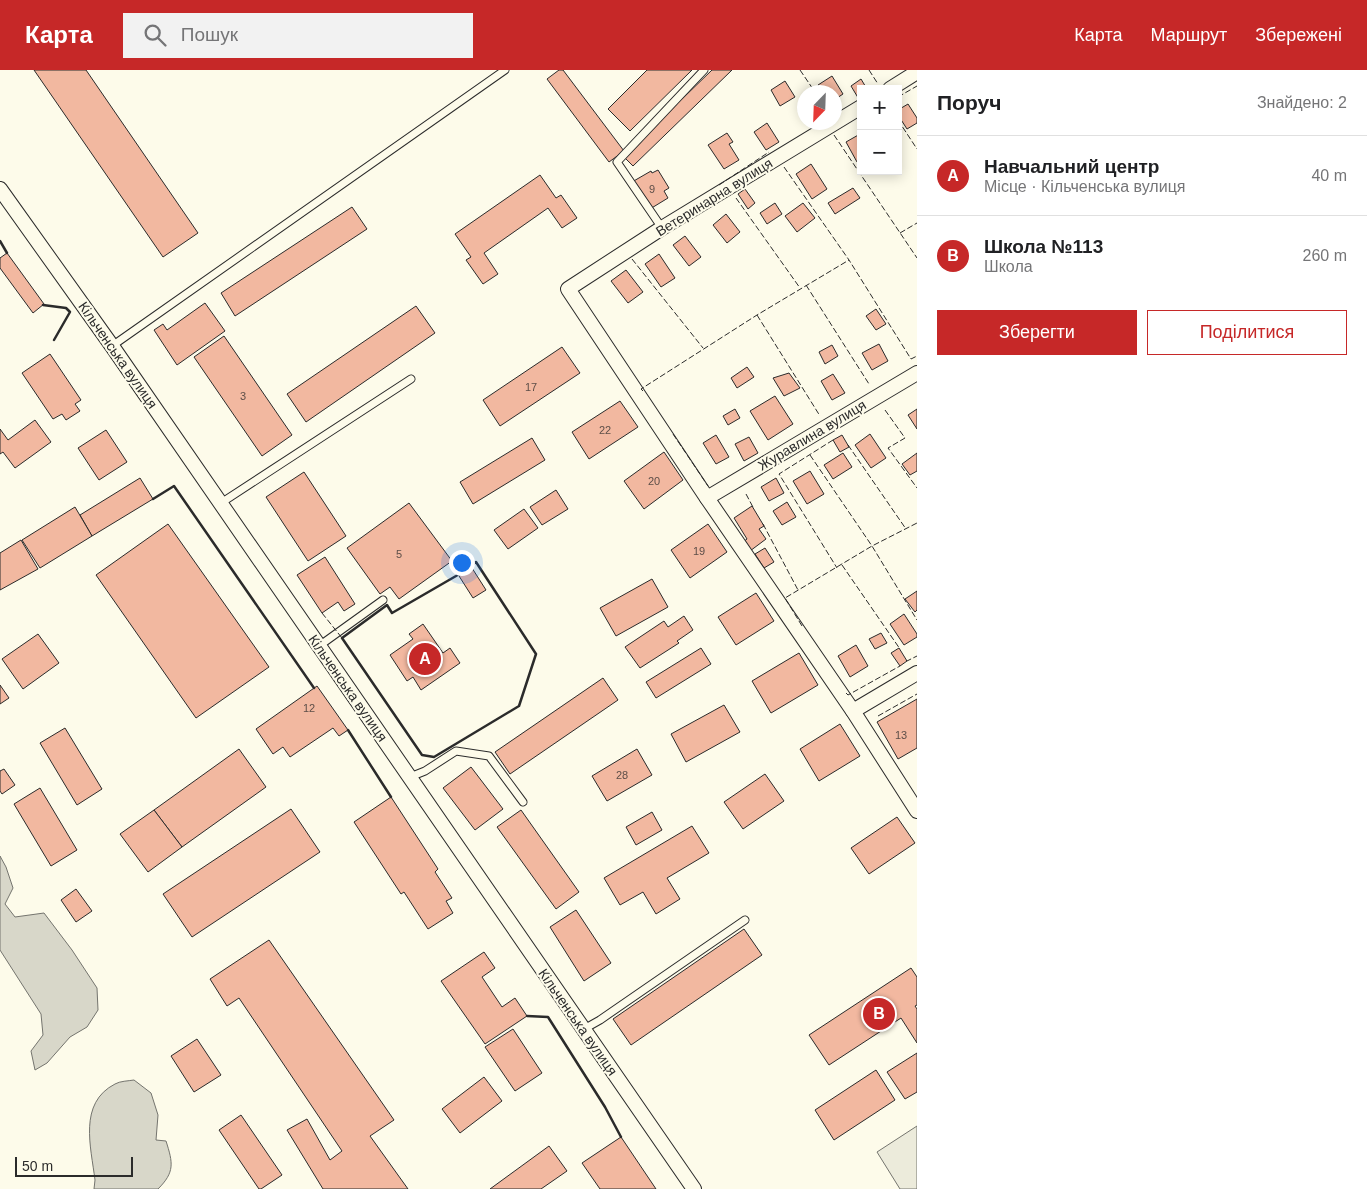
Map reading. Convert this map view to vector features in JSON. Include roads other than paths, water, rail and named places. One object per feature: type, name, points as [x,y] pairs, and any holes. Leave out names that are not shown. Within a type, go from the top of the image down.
[{"type":"street","points":[[896,85],[917,72]]},
{"type":"street","name":"Ветеринарна вулиця","points":[[707,498],[568,288],[857,108]]},
{"type":"street","name":"Кільченська вулиця","points":[[0,189],[221,503],[694,1189]]},
{"type":"street","name":"Журавлина вулиця","points":[[707,498],[917,372]]},
{"type":"street","points":[[707,498],[852,711],[917,811]]},
{"type":"street","points":[[852,711],[917,673]]},
{"type":"lane","points":[[112,346],[505,70]]},
{"type":"lane","points":[[662,228],[617,162],[704,70]]},
{"type":"lane","points":[[221,503],[411,379]]},
{"type":"lane","points":[[319,646],[384,600]]},
{"type":"lane","points":[[410,777],[456,752],[489,756],[523,802]]},
{"type":"lane","points":[[584,1030],[745,920]]},
{"type":"place","name":"Навчальний центр","points":[[425,659]]},
{"type":"place","name":"Школа №113","points":[[879,1014]]}]
